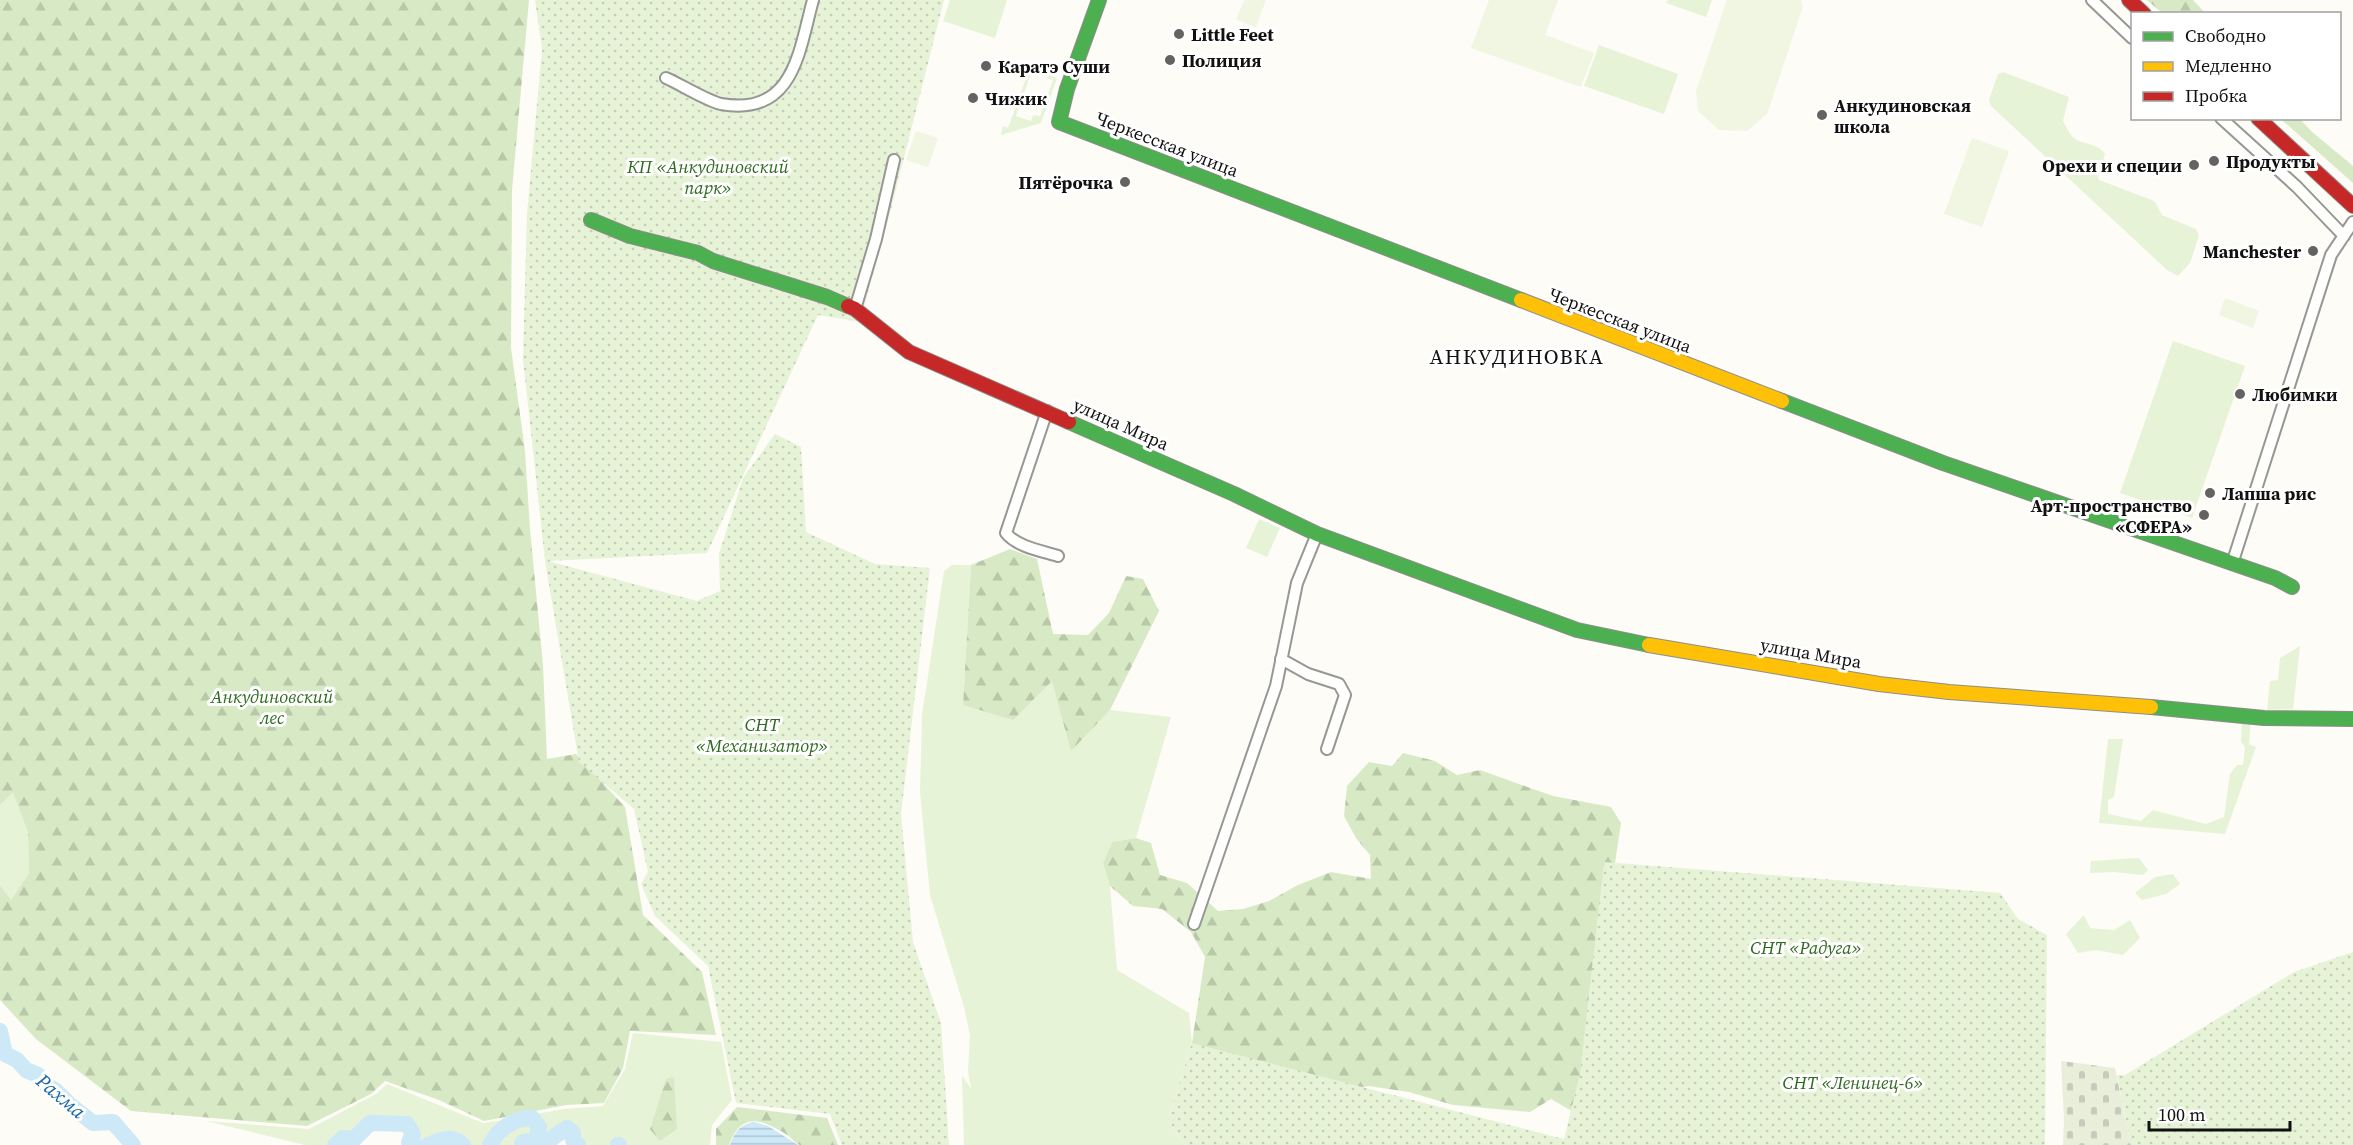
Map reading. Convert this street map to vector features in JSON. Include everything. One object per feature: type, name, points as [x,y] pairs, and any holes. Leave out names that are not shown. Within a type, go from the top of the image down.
[{"type":"street","points":[[666,78],[720,104],[752,104],[768,98],[783,86],[795,69],[813,0]]},
{"type":"street","name":"Черкесская улица","points":[[1099,0],[1067,89],[1059,122],[1943,463],[2292,587]]},
{"type":"street","points":[[2092,0],[2131,36]]},
{"type":"street","points":[[2129,0],[2142,12]]},
{"type":"street","points":[[2223,120],[2297,187],[2344,236]]},
{"type":"street","points":[[2260,120],[2353,206]]},
{"type":"street","points":[[855,309],[876,239],[894,160]]},
{"type":"street","name":"улица Мира","points":[[591,220],[630,236],[698,253],[714,261],[827,297],[855,309],[909,352],[1234,494],[1317,534],[1577,630],[1659,647],[1879,684],[2106,702],[2264,718],[2353,719]]},
{"type":"street","points":[[2232,564],[2331,255],[2353,222]]},
{"type":"street","points":[[1047,411],[1006,533],[1021,544],[1058,556]]},
{"type":"street","points":[[1194,924],[1276,686],[1297,583],[1317,534]]},
{"type":"street","points":[[1281,659],[1308,674],[1339,684],[1344,690],[1345,695],[1328,748]]},
{"type":"green space","name":"Анкудиновский лес","points":[[0,0],[529,0],[512,190],[511,348],[525,451],[543,665],[547,759],[576,754],[625,807],[643,915],[702,972],[716,1035],[630,1031],[623,1068],[604,1103],[566,1105],[484,1121],[439,1100],[385,1081],[371,1094],[307,1126],[131,1111],[36,1039],[0,1000],[0,885],[11,900],[29,873],[28,833],[13,792],[0,805]]},
{"type":"green space","points":[[535,0],[944,0],[860,322],[818,315],[707,553],[548,561],[697,601],[720,591],[719,554],[743,478],[775,434],[801,447],[806,532],[875,564],[930,568],[901,814],[913,942],[941,1023],[949,1145],[842,1145],[830,1114],[736,1103],[708,966],[655,916],[641,884],[648,872],[634,809],[579,762],[545,561],[523,359],[527,214],[542,49]]},
{"type":"green space","points":[[950,0],[1007,0],[995,38],[943,21]]},
{"type":"green space","points":[[1244,0],[1266,0],[1256,27],[1236,20]]},
{"type":"green space","points":[[1489,0],[1558,0],[1545,35],[1594,53],[1581,87],[1471,48]]},
{"type":"green space","points":[[1668,0],[1712,0],[1706,17],[1666,3]]},
{"type":"green space","points":[[1727,0],[1801,0],[1803,6],[1767,114],[1747,131],[1719,130],[1698,111],[1696,91]]},
{"type":"green space","points":[[2147,0],[2193,0],[2204,12],[2161,12]]},
{"type":"green space","points":[[1599,45],[1678,74],[1664,114],[1584,86]]},
{"type":"green space","points":[[2003,72],[2069,97],[2063,121],[2069,132],[2078,140],[2102,150],[2105,154],[2099,180],[2152,200],[2162,215],[2196,229],[2199,236],[2190,263],[2178,276],[2167,270],[1991,106],[1989,100],[1998,74]]},
{"type":"green space","points":[[1028,73],[1031,73],[1016,116],[1031,121],[1033,115],[1040,116],[1053,80],[1047,78],[1048,75],[1057,78],[1041,123],[1001,135],[1003,126],[1008,128]]},
{"type":"green space","points":[[2282,120],[2301,120],[2353,166],[2353,183]]},
{"type":"green space","points":[[916,131],[938,138],[928,167],[906,160]]},
{"type":"green space","points":[[1972,138],[2009,151],[1982,227],[1944,214]]},
{"type":"green space","points":[[2225,298],[2259,311],[2253,328],[2219,315]]},
{"type":"green space","points":[[2173,341],[2245,366],[2192,518],[2120,493]]},
{"type":"green space","points":[[1259,519],[1280,528],[1267,557],[1246,548]]},
{"type":"green space","points":[[1010,549],[1037,559],[1053,634],[1088,635],[1109,613],[1126,576],[1143,579],[1159,611],[1110,710],[1071,751],[1052,681],[1013,720],[963,705],[971,565]]},
{"type":"green space","points":[[952,565],[971,565],[963,705],[1052,680],[1071,750],[1110,710],[1171,717],[1136,838],[1112,842],[1103,863],[1110,886],[1117,970],[1189,1013],[1192,1043],[1168,1120],[1185,1145],[964,1145],[962,1076],[971,1088],[968,1072],[970,1035],[964,1007],[930,895],[920,792],[922,715],[944,571]]},
{"type":"green space","points":[[2300,646],[2293,709],[2267,710],[2270,681],[2278,680],[2280,658]]},
{"type":"green space","points":[[2251,721],[2249,744],[2256,747],[2225,834],[2099,823],[2108,739],[2123,739],[2114,797],[2108,800],[2108,814],[2141,821],[2153,810],[2206,824],[2224,817],[2230,774],[2237,765],[2243,765],[2245,747],[2241,742],[2242,722]]},
{"type":"green space","points":[[1403,753],[1435,761],[1457,775],[1480,770],[1553,796],[1611,807],[1621,823],[1577,1114],[1551,1099],[1530,1112],[1453,1105],[1409,1092],[1368,1086],[1330,1095],[1192,1063],[1192,1043],[1205,957],[1191,932],[1162,909],[1133,906],[1110,886],[1103,863],[1112,842],[1136,838],[1151,843],[1160,875],[1187,883],[1218,911],[1243,909],[1269,901],[1298,885],[1331,872],[1371,879],[1370,855],[1356,838],[1344,816],[1347,786],[1369,762],[1392,766]]},
{"type":"green space","points":[[13,791],[28,833],[29,873],[11,900],[0,885],[0,805]]},
{"type":"green space","points":[[2139,858],[2148,870],[2143,875],[2113,872],[2090,873],[2091,861]]},
{"type":"green space","points":[[1604,862],[2000,893],[2018,919],[2047,935],[2045,1145],[1185,1145],[1168,1120],[1192,1043],[1564,1139],[1580,1074]]},
{"type":"green space","points":[[2173,874],[2180,884],[2166,894],[2142,900],[2135,893],[2155,877]]},
{"type":"green space","points":[[2084,915],[2090,928],[2114,930],[2130,920],[2140,938],[2123,955],[2096,950],[2078,953],[2066,934]]},
{"type":"green space","points":[[2353,952],[2353,1145],[2131,1145],[2117,1075],[2125,1075],[2294,972]]},
{"type":"green space","points":[[633,1033],[721,1042],[732,1100],[712,1125],[710,1145],[625,1145],[620,1140],[611,1145],[584,1145],[577,1139],[577,1132],[569,1124],[553,1131],[542,1145],[531,1145],[542,1139],[544,1124],[536,1114],[603,1106],[625,1069]]},
{"type":"green space","points":[[2061,1061],[2115,1068],[2131,1145],[2063,1145]]},
{"type":"green space","points":[[674,1077],[677,1129],[660,1141],[650,1129],[666,1079]]},
{"type":"green space","points":[[387,1084],[483,1123],[512,1119],[490,1134],[484,1145],[467,1145],[451,1135],[435,1137],[422,1143],[413,1140],[416,1132],[410,1121],[369,1119],[353,1135],[341,1135],[330,1145],[305,1145],[206,1121],[309,1129],[376,1094]]},
{"type":"green space","points":[[737,1107],[827,1118],[838,1145],[800,1145],[779,1130],[754,1121],[740,1127],[729,1145],[716,1145],[716,1129]]},
{"type":"green space","points":[[524,1123],[533,1128],[531,1136],[519,1140],[518,1145],[495,1145],[501,1134]]},
{"type":"water","points":[[754,1122],[768,1126],[798,1145],[730,1145],[738,1130]]},
{"type":"waterway","name":"Рахма","points":[[0,1031],[5,1054],[17,1060],[26,1070],[38,1075],[45,1084],[93,1123],[113,1122],[133,1145]]},
{"type":"waterway","name":"Рахма","points":[[490,1145],[497,1134],[513,1122],[532,1118],[539,1127],[537,1139],[523,1142],[522,1145]]},
{"type":"waterway","name":"Рахма","points":[[335,1145],[343,1138],[354,1139],[370,1123],[407,1124],[413,1134],[409,1142],[415,1145]]},
{"type":"waterway","name":"Рахма","points":[[547,1145],[552,1138],[567,1128],[573,1133],[573,1140],[578,1145]]},
{"type":"waterway","name":"Рахма","points":[[428,1145],[450,1139],[463,1145]]},
{"type":"traffic: fast","points":[[1099,0],[1067,89],[1059,122],[1521,300]]},
{"type":"traffic: fast","points":[[591,220],[630,236],[698,253],[713,261],[827,297],[848,306]]},
{"type":"traffic: fast","points":[[1782,401],[1943,463],[2275,578],[2292,587]]},
{"type":"traffic: fast","points":[[1069,422],[1234,494],[1317,534],[1577,630],[1649,645]]},
{"type":"traffic: fast","points":[[2151,707],[2264,718],[2353,719]]},
{"type":"traffic: slow","points":[[1521,300],[1782,401]]},
{"type":"traffic: slow","points":[[1649,645],[1879,684],[1949,692],[2151,707]]},
{"type":"traffic: jam","points":[[2129,0],[2142,12]]},
{"type":"traffic: jam","points":[[2260,120],[2353,206]]},
{"type":"traffic: jam","points":[[848,306],[855,309],[909,352],[1069,422]]},
{"type":"place","name":"Little Feet","points":[[1179,34]]},
{"type":"place","name":"Полиция","points":[[1170,60]]},
{"type":"place","name":"Каратэ Суши","points":[[986,66]]},
{"type":"place","name":"Чижик","points":[[973,98]]},
{"type":"place","name":"Анкудиновская школа","points":[[1822,115]]},
{"type":"place","name":"Продукты","points":[[2214,161]]},
{"type":"place","name":"Орехи и специи","points":[[2194,165]]},
{"type":"place","name":"Пятёрочка","points":[[1125,182]]},
{"type":"place","name":"Manchester","points":[[2313,251]]},
{"type":"place","name":"Любимки","points":[[2240,394]]},
{"type":"place","name":"Лапша рис","points":[[2210,493]]},
{"type":"place","name":"Арт-пространство «СФЕРА»","points":[[2204,515]]},
{"type":"district","name":"АНКУДИНОВКА","points":[[1517,356]]},
{"type":"park label","name":"КП «Анкудиновский парк»","points":[[708,176]]},
{"type":"park label","name":"СНТ «Механизатор»","points":[[762,734]]},
{"type":"park label","name":"СНТ «Радуга»","points":[[1806,947]]},
{"type":"park label","name":"СНТ «Ленинец-6»","points":[[1853,1082]]}]
